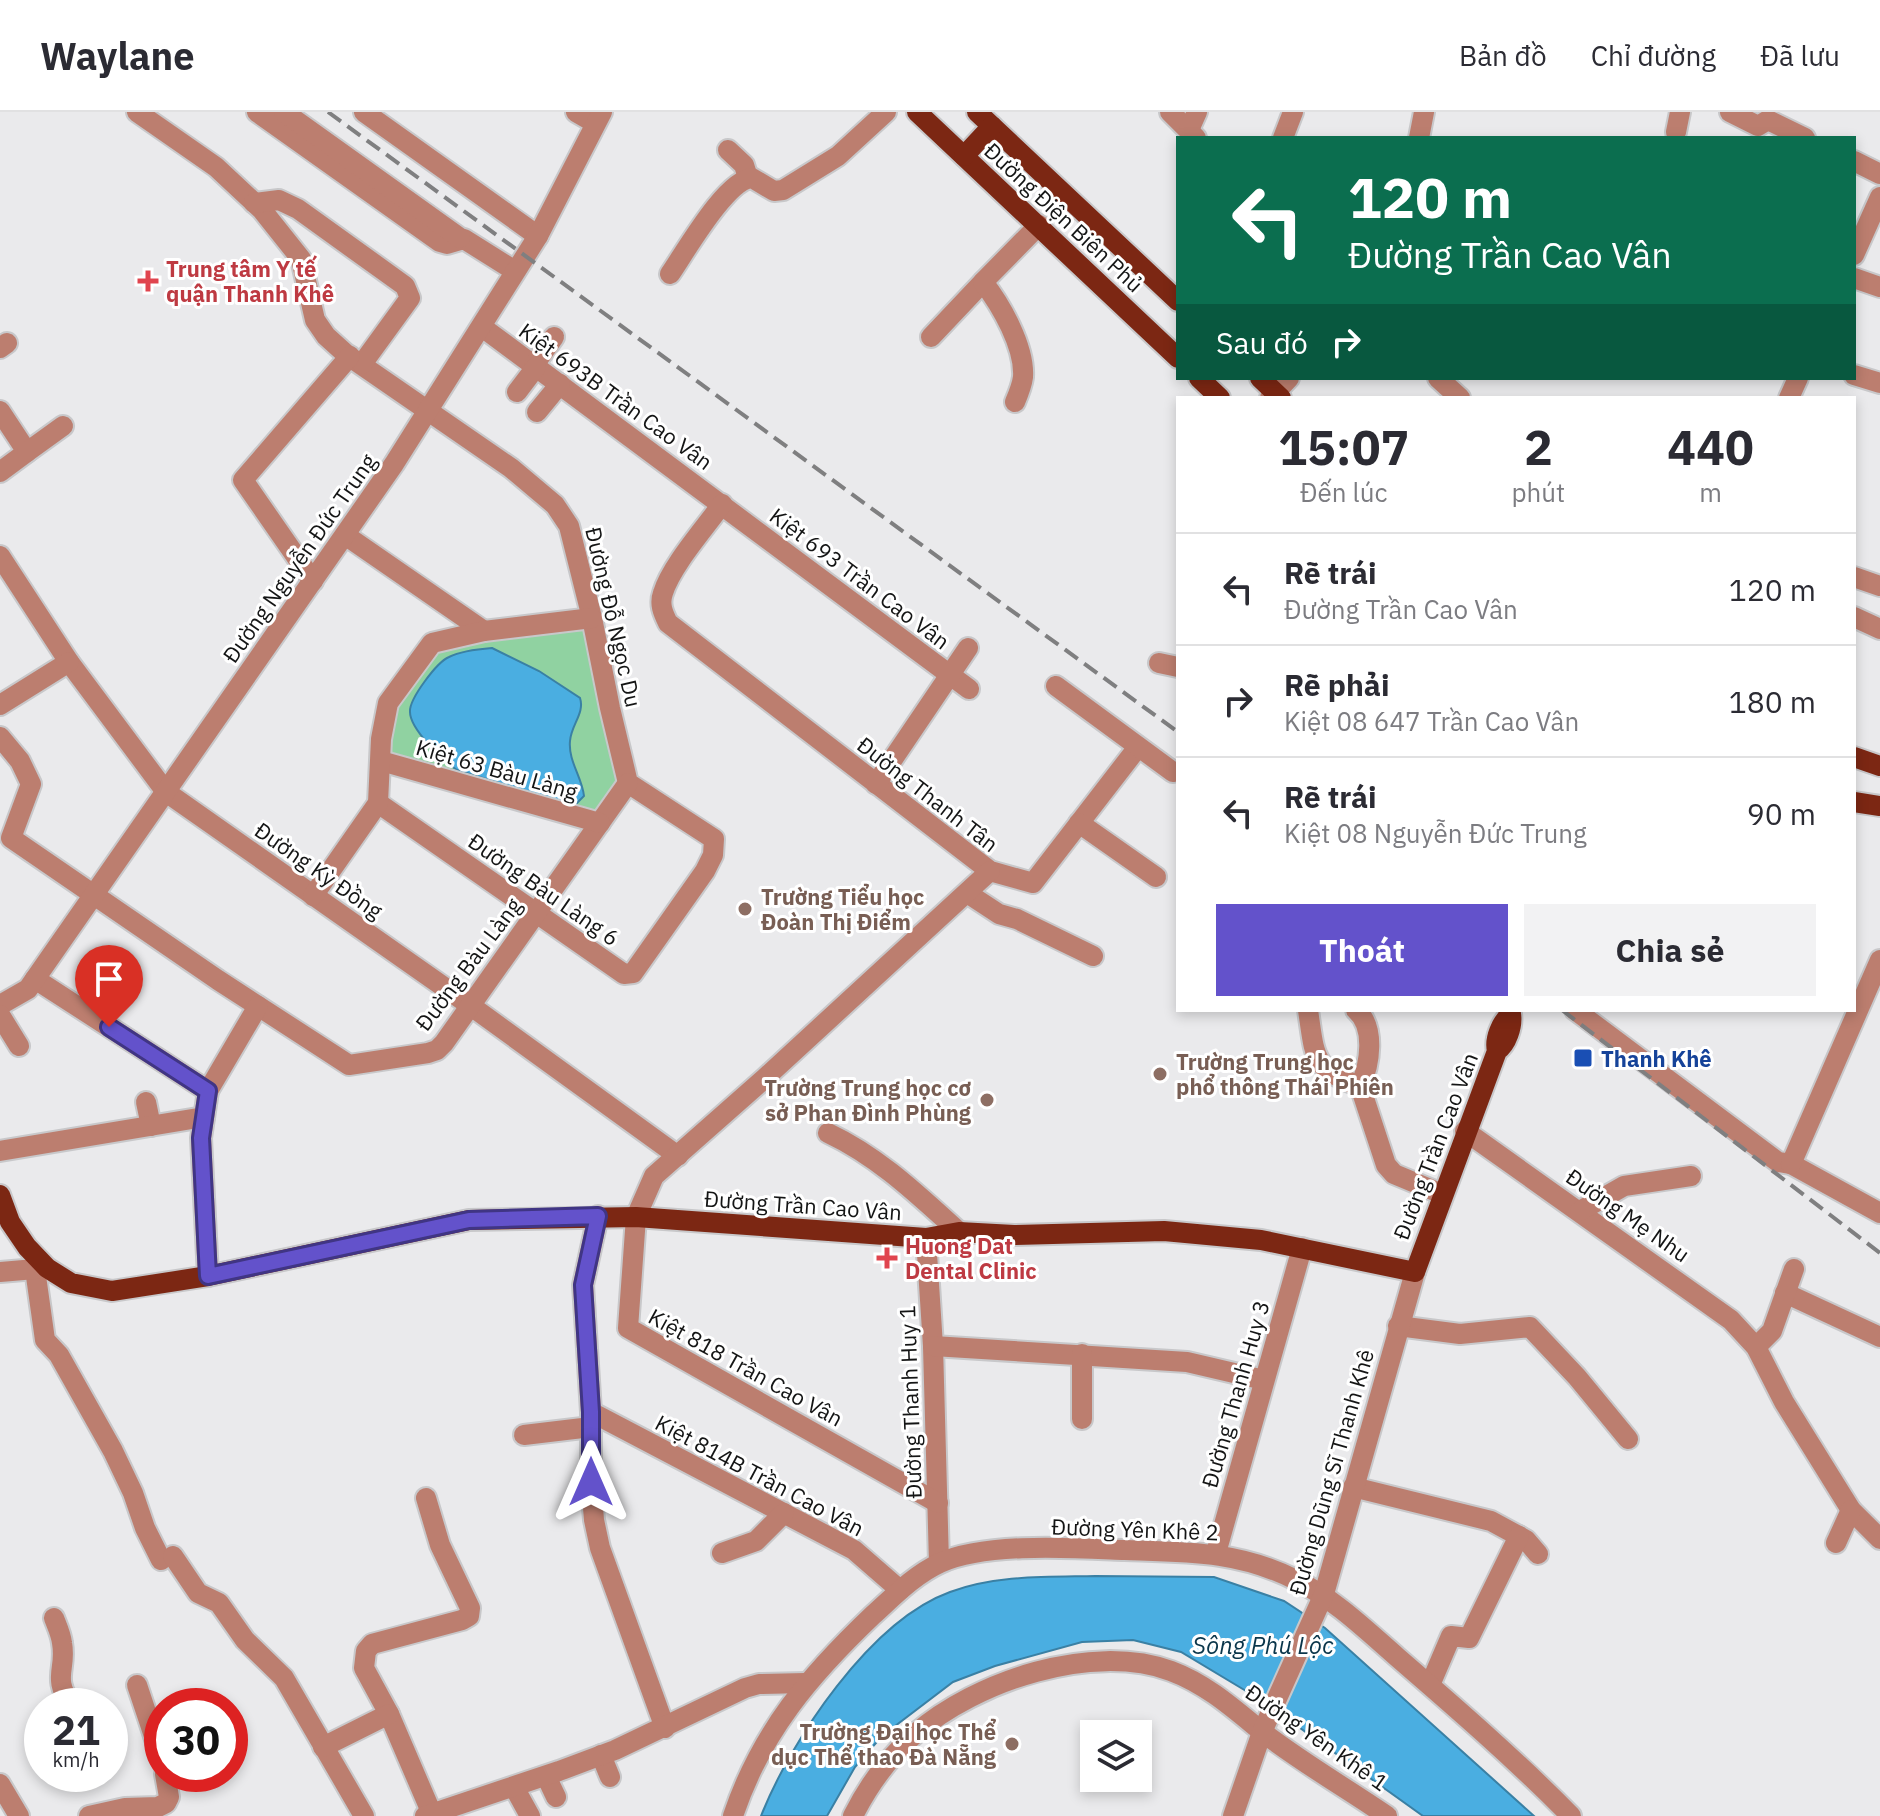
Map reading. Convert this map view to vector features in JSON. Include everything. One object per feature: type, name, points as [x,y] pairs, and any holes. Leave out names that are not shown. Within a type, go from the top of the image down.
[{"type":"main road","name":"Đường Điện Biên Phủ","points":[[917,112],[1176,356]]},
{"type":"main road","name":"Đường Điện Biên Phủ","points":[[984,119],[1176,299]]},
{"type":"main road","points":[[964,156],[984,119]]},
{"type":"main road","points":[[1201,380],[1218,396]]},
{"type":"main road","points":[[1263,380],[1279,392]]},
{"type":"main road","points":[[1856,758],[1880,766]]},
{"type":"main road","points":[[1856,802],[1880,806]]},
{"type":"main road","name":"Đường Trần Cao Vân","points":[[0,1195],[10,1222],[41,1269],[71,1283],[112,1291],[208,1276],[469,1220],[598,1216],[926,1238],[959,1232],[1014,1235],[1164,1231],[1261,1240],[1415,1272],[1465,1131],[1497,1051],[1503,1047],[1512,1012]]},
{"type":"street","name":"Đường Đỗ Ngọc Du","points":[[137,112],[216,167],[254,203],[301,259],[315,320],[326,336],[511,468],[555,505],[569,526],[628,783]]},
{"type":"street","points":[[257,112],[440,242],[447,244],[460,238]]},
{"type":"street","points":[[284,112],[460,238],[515,271]]},
{"type":"street","points":[[364,112],[538,236]]},
{"type":"street","points":[[576,112],[598,118]]},
{"type":"street","points":[[728,150],[744,165],[748,178],[774,191],[783,190],[838,156],[886,112]]},
{"type":"street","points":[[1170,112],[1194,127]]},
{"type":"street","points":[[1284,136],[1293,112]]},
{"type":"street","points":[[1419,136],[1424,112]]},
{"type":"street","points":[[1730,112],[1758,126],[1768,120],[1801,136]]},
{"type":"street","name":"Đường Nguyễn Đức Trung","points":[[0,1005],[28,989],[345,535],[538,236],[598,118]]},
{"type":"street","points":[[1856,162],[1880,174]]},
{"type":"street","points":[[670,274],[723,199],[737,184],[748,178]]},
{"type":"street","points":[[1856,251],[1880,197]]},
{"type":"street","points":[[254,203],[279,200],[298,209],[405,286],[410,298],[243,480],[313,581]]},
{"type":"street","points":[[931,337],[1039,225]]},
{"type":"street","points":[[1856,279],[1880,287]]},
{"type":"street","points":[[983,282],[999,302],[1016,339],[1023,377],[1015,402]]},
{"type":"street","name":"Kiệt 693B Trần Cao Vân","points":[[482,327],[722,504]]},
{"type":"street","points":[[517,392],[554,337]]},
{"type":"street","points":[[1856,376],[1880,383]]},
{"type":"street","points":[[1440,380],[1458,396]]},
{"type":"street","points":[[537,412],[560,384]]},
{"type":"street","points":[[0,411],[27,452]]},
{"type":"street","points":[[0,472],[63,426]]},
{"type":"street","name":"Kiệt 693 Trần Cao Vân","points":[[722,504],[969,689]]},
{"type":"street","name":"Đường Thanh Tân","points":[[636,1217],[654,1176],[990,871],[675,630],[663,614],[662,595],[670,576],[722,504]]},
{"type":"street","points":[[345,535],[484,631]]},
{"type":"street","name":"Đường Kỳ Đồng","points":[[0,556],[69,662],[166,792],[678,1156]]},
{"type":"street","points":[[1856,578],[1880,586]]},
{"type":"street","points":[[313,896],[378,803],[381,739],[388,703],[432,643],[452,608]]},
{"type":"street","points":[[432,643],[484,631],[592,618]]},
{"type":"street","points":[[1856,618],[1880,629]]},
{"type":"street","points":[[876,784],[968,648]]},
{"type":"street","points":[[0,705],[69,662]]},
{"type":"street","points":[[1056,686],[1173,772]]},
{"type":"street","name":"Đường Bàu Làng","points":[[0,737],[20,761],[31,784],[11,838],[340,1061],[359,1065],[437,1050],[628,783]]},
{"type":"street","points":[[990,871],[1033,883],[1138,747]]},
{"type":"street","name":"Kiệt 63 Bàu Làng","points":[[381,761],[600,823]]},
{"type":"street","name":"Đường Bàu Làng 6","points":[[378,803],[624,974],[633,973],[705,871],[713,855],[714,839],[628,783]]},
{"type":"street","points":[[1079,823],[1156,877]]},
{"type":"street","points":[[967,893],[999,914],[1017,919],[1093,956]]},
{"type":"street","points":[[1859,996],[1880,960]]},
{"type":"street","points":[[35,979],[208,1091]]},
{"type":"street","points":[[208,1276],[201,1138],[208,1091],[258,1006]]},
{"type":"street","points":[[1308,1012],[1313,1042],[1326,1071],[1360,1086]]},
{"type":"street","points":[[1358,1012],[1367,1029],[1368,1043],[1368,1064],[1360,1086],[1386,1165],[1394,1174],[1442,1194]]},
{"type":"street","points":[[1578,1012],[1778,1162],[1791,1164],[1879,1210]]},
{"type":"street","points":[[1791,1164],[1853,1012]]},
{"type":"street","points":[[0,1015],[19,1046]]},
{"type":"street","points":[[146,1102],[151,1126]]},
{"type":"street","points":[[0,1151],[204,1117]]},
{"type":"street","name":"Đường Mẹ Nhu","points":[[1465,1131],[1702,1296],[1731,1320],[1756,1347],[1784,1402],[1851,1510],[1880,1539]]},
{"type":"street","points":[[828,1133],[856,1146],[884,1166],[959,1232]]},
{"type":"street","points":[[1580,1211],[1624,1186],[1691,1176]]},
{"type":"street","points":[[598,1216],[583,1285],[594,1520],[600,1548],[665,1728]]},
{"type":"street","name":"Kiệt 818 Trần Cao Vân","points":[[636,1217],[628,1328],[938,1503]]},
{"type":"street","name":"Đường Thanh Huy 1","points":[[926,1238],[933,1346],[939,1563]]},
{"type":"street","name":"Đường Thanh Huy 3","points":[[1216,1553],[1302,1248]]},
{"type":"street","points":[[0,1272],[41,1269],[45,1340],[59,1355],[113,1451],[145,1528],[198,1593],[219,1603],[245,1640],[284,1678],[364,1816]]},
{"type":"street","points":[[1756,1347],[1772,1331],[1794,1269]]},
{"type":"street","name":"Đường Dũng Sĩ Thanh Khê","points":[[1233,1816],[1262,1732],[1324,1594],[1415,1272]]},
{"type":"street","points":[[1785,1293],[1880,1337]]},
{"type":"street","points":[[1398,1326],[1460,1334],[1530,1327],[1577,1377],[1628,1439]]},
{"type":"street","points":[[933,1346],[1187,1362],[1264,1380]]},
{"type":"street","points":[[1082,1354],[1082,1419]]},
{"type":"street","points":[[524,1435],[591,1420]]},
{"type":"street","name":"Kiệt 814B Trần Cao Vân","points":[[591,1420],[854,1550],[900,1590]]},
{"type":"street","points":[[1353,1487],[1491,1521],[1519,1536],[1538,1554]]},
{"type":"street","points":[[426,1498],[440,1545],[470,1608],[469,1616],[372,1644],[366,1651],[364,1668],[389,1714],[428,1815],[458,1811],[601,1755],[665,1728],[745,1688],[759,1684],[806,1683]]},
{"type":"street","points":[[1836,1543],[1851,1510]]},
{"type":"street","points":[[722,1553],[756,1541],[784,1513]]},
{"type":"street","points":[[1430,1685],[1451,1636],[1469,1638],[1519,1536]]},
{"type":"street","name":"Đường Yên Khê 2","points":[[733,1816],[745,1782],[767,1738],[806,1683],[900,1590],[939,1563],[986,1552],[1082,1549],[1216,1553],[1273,1568],[1324,1594],[1430,1685],[1571,1816]]},
{"type":"street","points":[[54,1618],[63,1644],[59,1678],[61,1688]]},
{"type":"street","name":"Đường Yên Khê 1","points":[[853,1816],[877,1776],[895,1754],[938,1716],[984,1692],[1059,1666],[1120,1661],[1170,1671],[1222,1698],[1262,1732],[1387,1816]]},
{"type":"street","points":[[137,1685],[144,1706]]},
{"type":"street","points":[[323,1747],[389,1714]]},
{"type":"street","points":[[601,1755],[610,1777]]},
{"type":"street","points":[[546,1776],[556,1797]]},
{"type":"street","points":[[0,1784],[19,1816]]},
{"type":"street","points":[[514,1787],[530,1816]]},
{"type":"street","points":[[89,1816],[125,1808],[158,1807],[166,1803],[168,1792]]},
{"type":"green space","points":[[584,628],[622,782],[595,820],[390,761],[392,714],[439,646]]},
{"type":"water","points":[[492,648],[539,671],[580,698],[581,709],[570,741],[571,755],[584,796],[576,804],[457,770],[436,752],[415,727],[411,719],[411,706],[438,666],[459,653]]},
{"type":"water","name":"Sông Phú Lộc","points":[[1095,1576],[1214,1577],[1284,1601],[1325,1628],[1534,1816],[1423,1816],[1261,1700],[1181,1652],[1133,1640],[1082,1642],[995,1666],[953,1682],[882,1736],[855,1767],[827,1816],[761,1816],[792,1753],[837,1686],[891,1629],[920,1607],[950,1592],[985,1582]]},
{"type":"railway","points":[[328,112],[1176,731]]},
{"type":"railway","points":[[1565,1012],[1880,1253]]},
{"type":"place","name":"Trung tâm Y tế quận Thanh Khê","points":[[148,281]]},
{"type":"place","name":"Trường Tiểu học Đoàn Thị Điểm","points":[[745,909]]},
{"type":"place","name":"Thanh Khê","points":[[1583,1058]]},
{"type":"place","name":"Trường Trung học phổ thông Thái Phiên","points":[[1160,1074]]},
{"type":"place","name":"Trường Trung học cơ sở Phan Đình Phùng","points":[[987,1100]]},
{"type":"place","name":"Huong Dat Dental Clinic","points":[[887,1258]]},
{"type":"place","name":"Trường Đại học Thể dục Thể thao Đà Nẵng","points":[[1012,1744]]},
{"type":"route","points":[[109,1027],[208,1091],[201,1138],[208,1276],[469,1220],[598,1216],[583,1285],[591,1412],[591,1482]]}]
